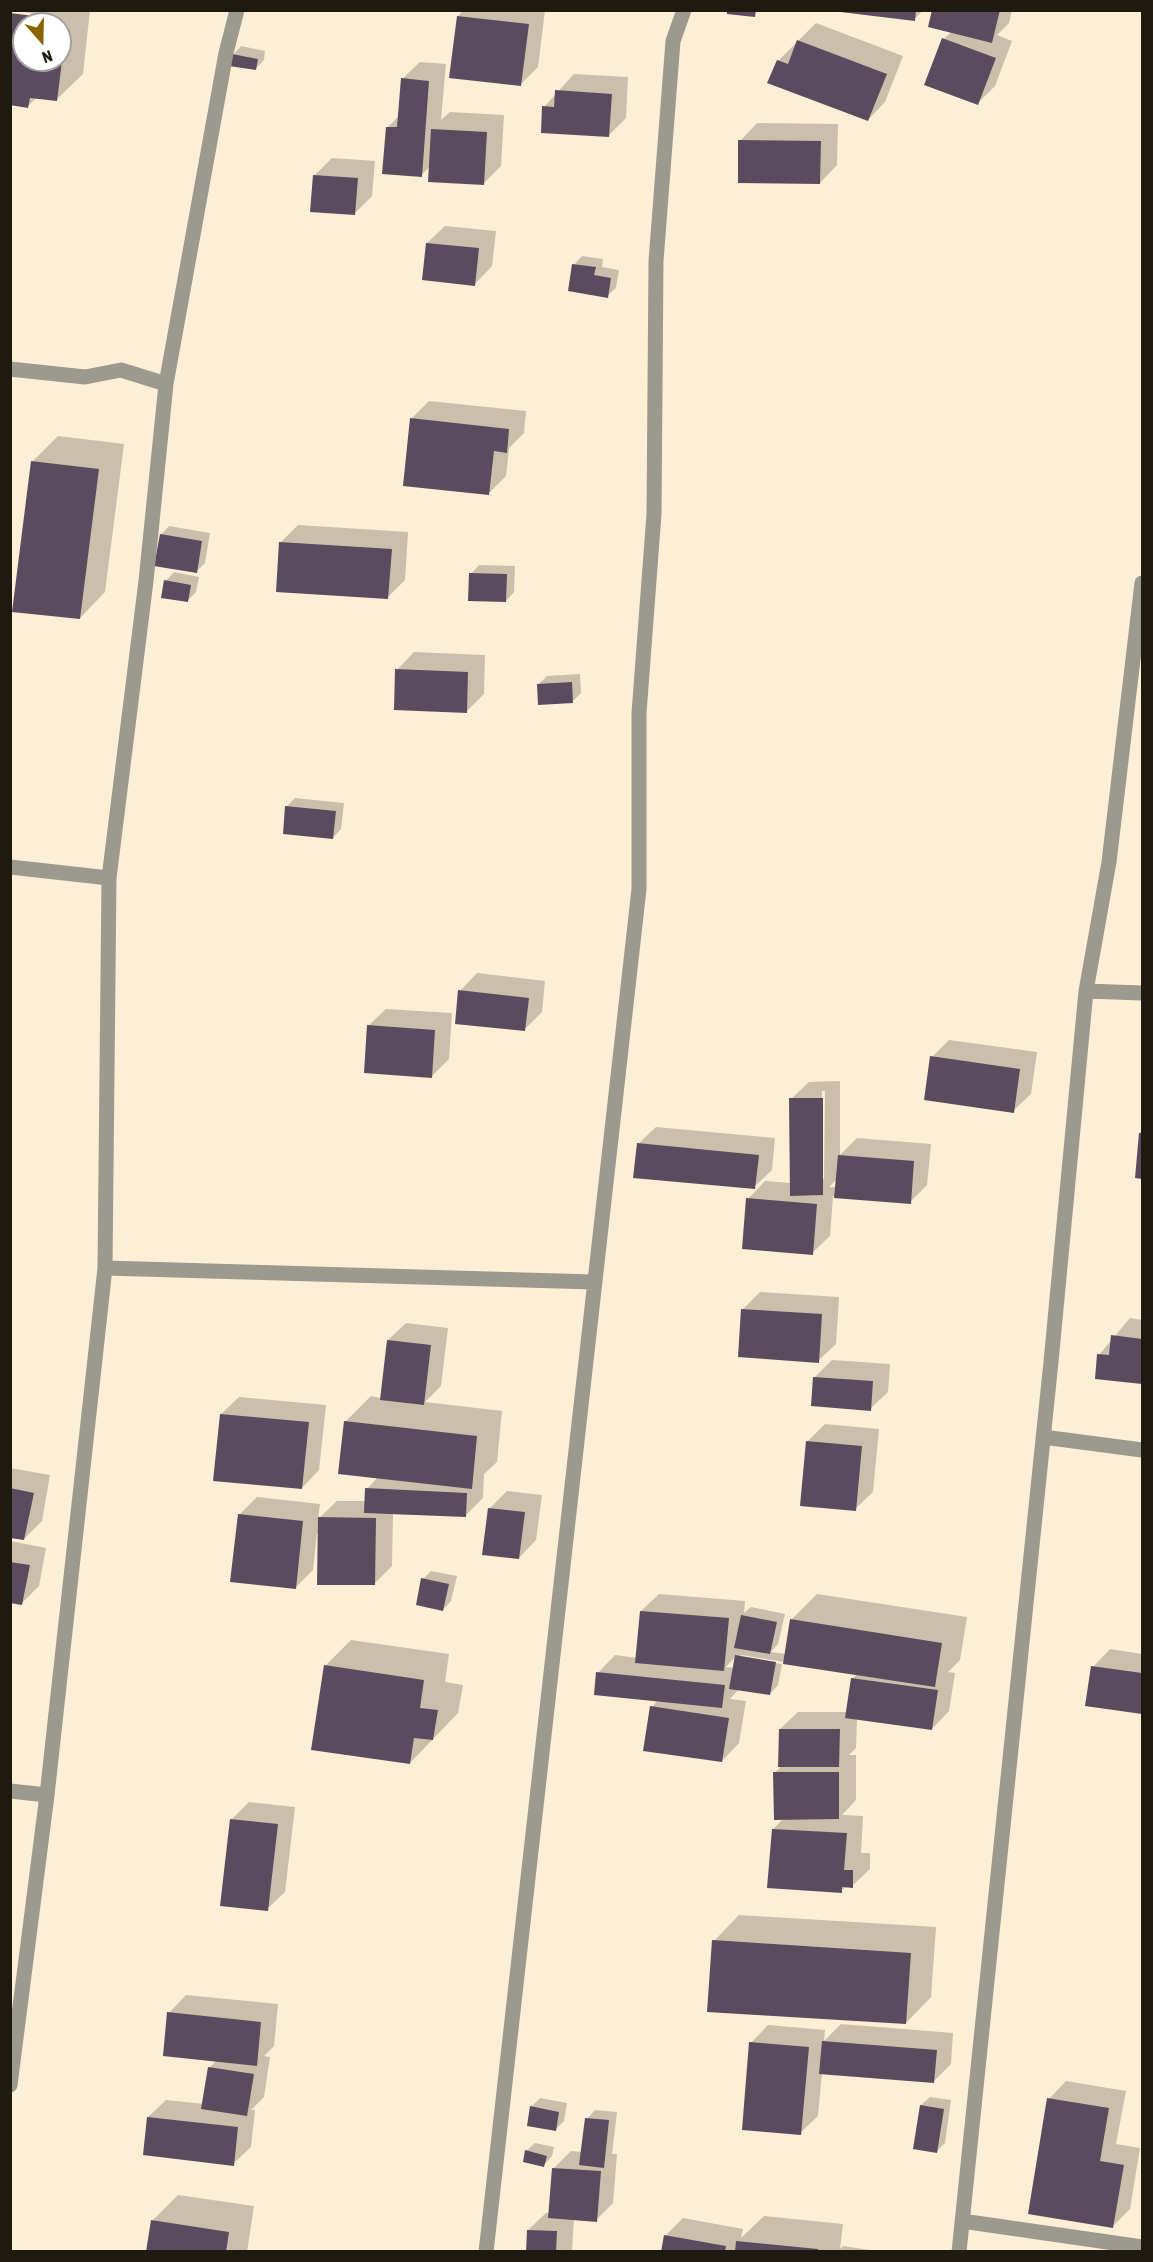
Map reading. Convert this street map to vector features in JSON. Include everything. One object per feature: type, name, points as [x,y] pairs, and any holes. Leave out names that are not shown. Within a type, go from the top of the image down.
[{"type":"street","points":[[10,2085],[47,1795],[105,1268],[109,878],[146,581],[166,384],[226,53],[237,10]]},
{"type":"street","points":[[486,2252],[639,889],[639,713],[654,514],[656,261],[673,41],[684,10]]},
{"type":"street","points":[[10,369],[85,377],[121,370],[166,384]]},
{"type":"street","points":[[959,2252],[1044,1437],[1086,991],[1109,862],[1143,583]]},
{"type":"street","points":[[10,867],[109,878]]},
{"type":"street","points":[[1086,991],[1143,993]]},
{"type":"street","points":[[105,1268],[594,1282]]},
{"type":"street","points":[[1044,1437],[1143,1450]]},
{"type":"street","points":[[10,1791],[47,1795]]},
{"type":"street","points":[[962,2222],[1143,2247]]},
{"type":"building","points":[[727,10],[756,10],[755,17],[727,14]]},
{"type":"building","points":[[824,10],[916,10],[915,21]]},
{"type":"building","points":[[932,10],[1000,10],[992,43],[928,27]]},
{"type":"building","points":[[10,13],[12,13],[12,72],[61,72],[57,101],[30,98],[28,108],[10,105]]},
{"type":"building","points":[[457,16],[529,24],[521,86],[449,78]]},
{"type":"building","points":[[942,38],[996,58],[978,105],[924,85]]},
{"type":"building","points":[[797,40],[887,74],[868,121],[767,83],[777,60],[788,64]]},
{"type":"building","points":[[232,54],[258,59],[256,70],[229,66]]},
{"type":"building","points":[[401,78],[429,81],[422,177],[382,174],[386,127],[397,127]]},
{"type":"building","points":[[555,90],[612,94],[609,137],[541,133],[542,106],[554,107]]},
{"type":"building","points":[[431,129],[487,132],[484,185],[428,182]]},
{"type":"building","points":[[738,140],[821,141],[820,184],[738,183]]},
{"type":"building","points":[[313,175],[358,178],[355,215],[310,212]]},
{"type":"building","points":[[426,243],[479,248],[475,286],[422,280]]},
{"type":"building","points":[[572,264],[596,267],[594,275],[611,278],[608,298],[568,291]]},
{"type":"building","points":[[410,418],[509,429],[507,453],[494,451],[489,495],[403,486]]},
{"type":"building","points":[[31,461],[99,469],[80,619],[12,612]]},
{"type":"building","points":[[160,534],[202,541],[197,573],[154,566]]},
{"type":"building","points":[[279,542],[392,549],[388,599],[276,592]]},
{"type":"building","points":[[469,573],[507,574],[506,602],[468,601]]},
{"type":"building","points":[[164,580],[191,585],[188,602],[161,598]]},
{"type":"building","points":[[395,669],[468,672],[467,713],[394,710]]},
{"type":"building","points":[[572,682],[573,703],[538,705],[537,684]]},
{"type":"building","points":[[285,806],[336,811],[333,839],[283,834]]},
{"type":"building","points":[[458,990],[529,998],[525,1031],[455,1024]]},
{"type":"building","points":[[367,1025],[435,1030],[432,1078],[364,1073]]},
{"type":"building","points":[[930,1056],[1020,1069],[1014,1113],[924,1100]]},
{"type":"building","points":[[789,1098],[823,1098],[823,1195],[790,1196]]},
{"type":"building","points":[[1139,1133],[1142,1133],[1142,1179],[1135,1178]]},
{"type":"building","points":[[637,1143],[759,1155],[755,1189],[633,1178]]},
{"type":"building","points":[[838,1155],[914,1161],[911,1204],[834,1198]]},
{"type":"building","points":[[746,1198],[817,1204],[813,1255],[742,1249]]},
{"type":"building","points":[[741,1309],[822,1314],[819,1363],[738,1357]]},
{"type":"building","points":[[1111,1335],[1142,1339],[1142,1384],[1095,1379],[1097,1354],[1109,1355]]},
{"type":"building","points":[[387,1340],[431,1345],[424,1405],[380,1400]]},
{"type":"building","points":[[813,1377],[873,1381],[871,1411],[811,1406]]},
{"type":"building","points":[[220,1414],[309,1422],[302,1489],[213,1481]]},
{"type":"building","points":[[344,1421],[477,1436],[472,1489],[338,1474]]},
{"type":"building","points":[[806,1441],[862,1446],[856,1511],[800,1506]]},
{"type":"building","points":[[10,1488],[34,1493],[24,1540],[10,1538]]},
{"type":"building","points":[[365,1488],[467,1493],[466,1517],[364,1513]]},
{"type":"building","points":[[488,1508],[525,1512],[519,1559],[482,1555]]},
{"type":"building","points":[[238,1514],[303,1521],[296,1589],[230,1582]]},
{"type":"building","points":[[318,1517],[376,1518],[375,1585],[317,1585]]},
{"type":"building","points":[[10,1562],[30,1565],[22,1605],[10,1603]]},
{"type":"building","points":[[421,1578],[449,1584],[443,1611],[416,1605]]},
{"type":"building","points":[[640,1611],[729,1618],[724,1671],[635,1663]]},
{"type":"building","points":[[741,1615],[777,1622],[770,1654],[734,1648]]},
{"type":"building","points":[[790,1619],[942,1643],[935,1687],[783,1664]]},
{"type":"building","points":[[735,1655],[776,1662],[770,1695],[729,1689]]},
{"type":"building","points":[[324,1665],[424,1680],[420,1708],[438,1710],[433,1740],[414,1738],[410,1764],[311,1750]]},
{"type":"building","points":[[1091,1666],[1142,1673],[1142,1714],[1085,1706]]},
{"type":"building","points":[[596,1672],[725,1685],[722,1708],[594,1695]]},
{"type":"building","points":[[851,1678],[938,1690],[932,1730],[845,1718]]},
{"type":"building","points":[[650,1706],[729,1718],[722,1762],[643,1751]]},
{"type":"building","points":[[779,1729],[840,1729],[839,1767],[778,1767]]},
{"type":"building","points":[[773,1772],[839,1772],[839,1819],[774,1820]]},
{"type":"building","points":[[230,1819],[278,1824],[268,1911],[220,1906]]},
{"type":"building","points":[[772,1829],[847,1833],[844,1870],[853,1870],[853,1888],[842,1887],[842,1893],[767,1888]]},
{"type":"building","points":[[712,1940],[911,1953],[906,2024],[707,2012]]},
{"type":"building","points":[[167,2012],[261,2022],[257,2066],[163,2056]]},
{"type":"building","points":[[822,2041],[937,2050],[934,2083],[819,2074]]},
{"type":"building","points":[[749,2042],[809,2047],[801,2135],[742,2130]]},
{"type":"building","points":[[208,2067],[254,2074],[247,2116],[201,2109]]},
{"type":"building","points":[[1047,2098],[1109,2108],[1100,2161],[1124,2165],[1113,2228],[1028,2214]]},
{"type":"building","points":[[920,2105],[944,2109],[937,2153],[913,2149]]},
{"type":"building","points":[[530,2106],[559,2112],[556,2131],[527,2126]]},
{"type":"building","points":[[147,2117],[238,2127],[234,2166],[143,2155]]},
{"type":"building","points":[[585,2118],[609,2120],[604,2168],[579,2165]]},
{"type":"building","points":[[525,2150],[547,2156],[544,2167],[523,2162]]},
{"type":"building","points":[[552,2168],[601,2171],[597,2222],[548,2218]]},
{"type":"building","points":[[151,2220],[229,2232],[226,2252],[146,2252]]},
{"type":"building","points":[[527,2230],[557,2231],[556,2252],[526,2252]]},
{"type":"building","points":[[664,2235],[726,2246],[725,2252],[661,2252]]},
{"type":"building","points":[[736,2241],[818,2249],[818,2252],[735,2252]]}]
